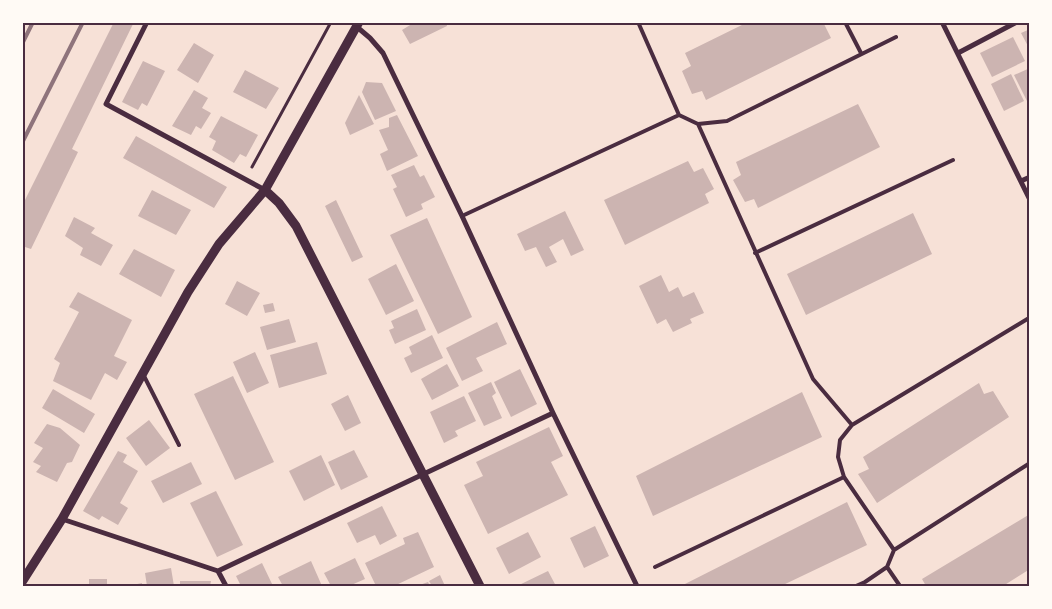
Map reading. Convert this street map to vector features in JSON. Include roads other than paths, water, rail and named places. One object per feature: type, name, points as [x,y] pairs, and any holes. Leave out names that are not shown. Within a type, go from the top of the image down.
[{"type":"street","points":[[147,22],[106,104],[265,190],[279,203],[296,226],[480,586]]},
{"type":"street","points":[[942,22],[1030,200]]},
{"type":"street","points":[[958,53],[1017,22]]},
{"type":"street","points":[[22,582],[62,519],[188,292],[219,244],[265,190],[358,25],[383,53],[637,586]]},
{"type":"street","points":[[1021,181],[1030,177]]},
{"type":"street","points":[[218,571],[553,413]]},
{"type":"street","points":[[62,519],[218,571],[226,586]]},
{"type":"lane","points":[[638,22],[679,115],[698,124],[726,121],[896,37]]},
{"type":"lane","points":[[845,22],[861,53]]},
{"type":"lane","points":[[462,216],[679,115]]},
{"type":"lane","points":[[698,124],[812,379],[852,425]]},
{"type":"lane","points":[[755,253],[953,160]]},
{"type":"lane","points":[[894,550],[844,477],[838,457],[840,440],[852,425],[1029,318]]},
{"type":"lane","points":[[142,373],[179,445]]},
{"type":"lane","points":[[856,586],[888,567],[894,550],[1030,463]]},
{"type":"lane","points":[[656,567],[844,477]]},
{"type":"lane","points":[[888,567],[900,586]]},
{"type":"railway","points":[[22,44],[33,22]]},
{"type":"railway","points":[[22,143],[83,22]]}]
